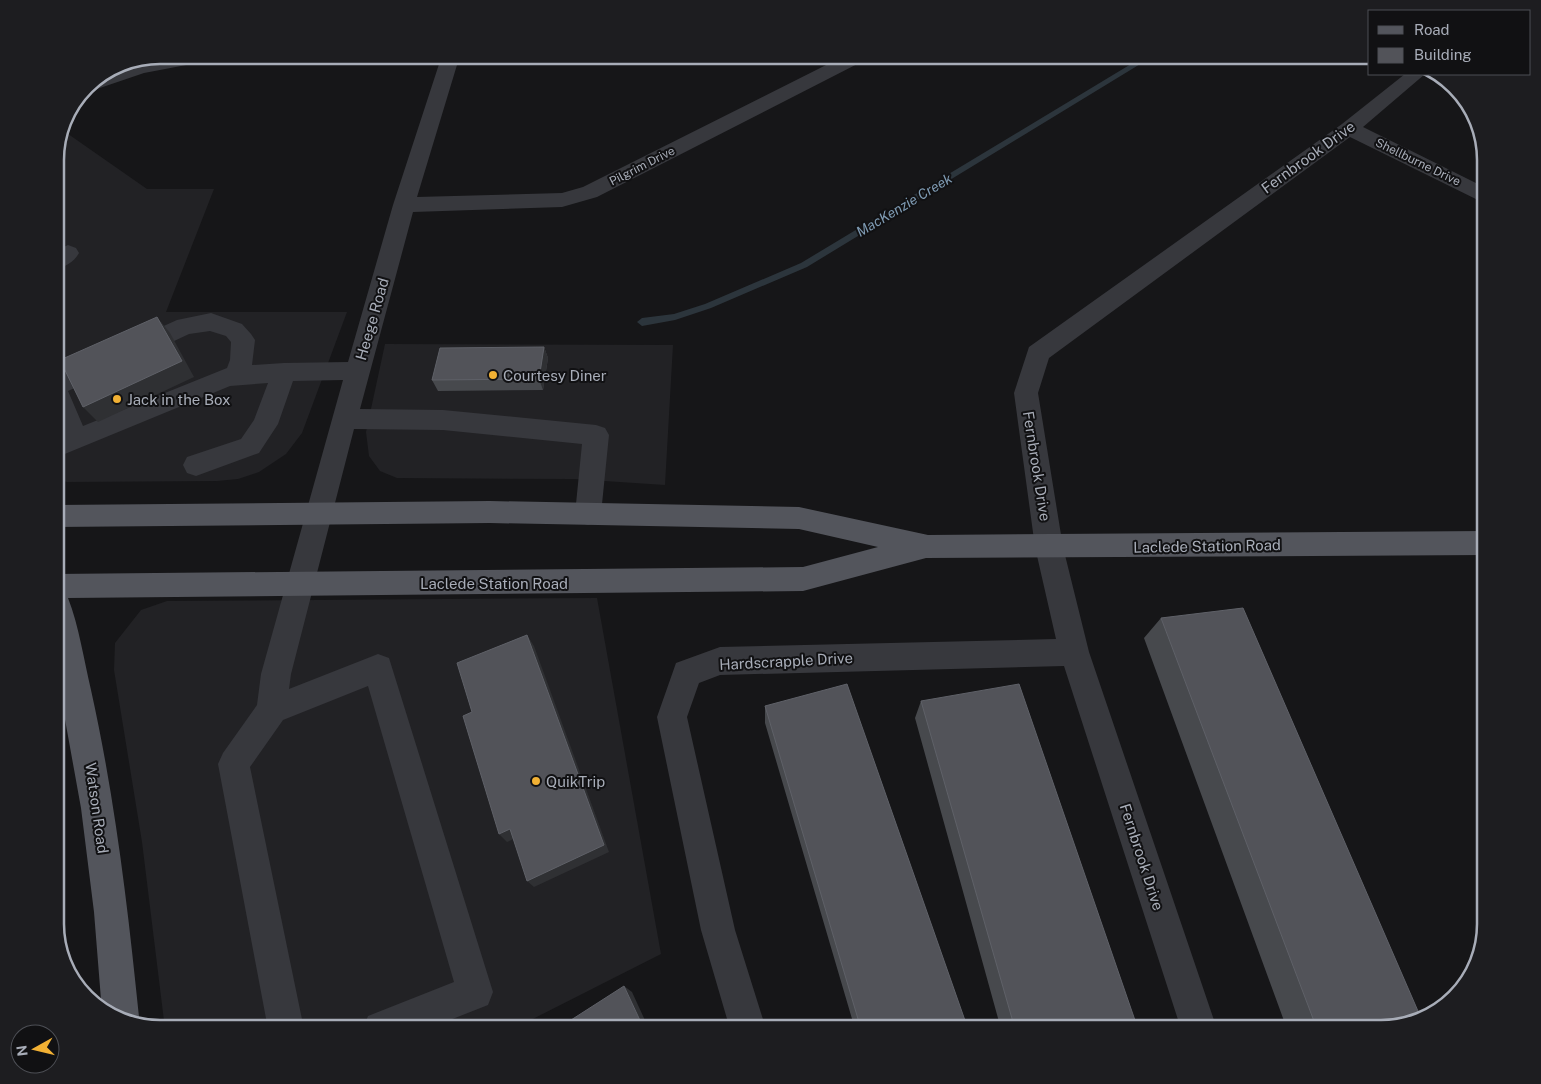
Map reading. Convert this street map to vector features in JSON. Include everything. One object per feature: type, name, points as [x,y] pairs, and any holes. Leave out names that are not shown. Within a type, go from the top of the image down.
[{"type":"main road","name":"Laclede Station Road","points":[[64,516],[490,512],[799,518],[928,547],[1477,543]]},
{"type":"main road","name":"Laclede Station Road","points":[[64,586],[803,579],[928,547]]},
{"type":"main road","name":"Watson Road","points":[[64,636],[72,668],[97,804],[114,928],[121,1012]]},
{"type":"street","points":[[110,78],[140,68],[162,64]]},
{"type":"street","name":"Heege Road","points":[[272,710],[276,674],[318,514],[404,205],[448,64]]},
{"type":"street","name":"Pilgrim Drive","points":[[404,205],[562,200],[590,192],[842,64]]},
{"type":"street","name":"Fernbrook Drive","points":[[1196,1020],[1074,652],[1050,547],[1026,393],[1038,353],[1349,128],[1415,75]]},
{"type":"street","name":"Shellburne Drive","points":[[1349,128],[1477,192]]},
{"type":"street","points":[[64,384],[186,326],[211,322],[234,330],[243,340],[242,360],[236,376]]},
{"type":"street","points":[[66,444],[227,377],[284,372],[357,371]]},
{"type":"street","points":[[196,465],[250,446],[265,424],[284,372]]},
{"type":"street","points":[[344,419],[443,420],[596,435],[588,514]]},
{"type":"street","name":"Hardscrapple Drive","points":[[745,1020],[718,930],[672,717],[687,673],[720,661],[1074,652]]},
{"type":"street","points":[[284,1020],[234,764],[272,710],[378,668],[475,992],[404,1020]]},
{"type":"shaded area","points":[[67,134],[147,189],[214,189],[166,312],[347,312],[302,433],[286,454],[259,472],[238,479],[217,481],[64,481],[64,153]]},
{"type":"shaded area","points":[[385,344],[673,345],[665,485],[574,479],[397,478],[380,471],[369,456],[366,432]]},
{"type":"shaded area","points":[[597,598],[661,954],[531,1020],[164,1020],[142,842],[114,670],[115,643],[141,610],[167,601]]},
{"type":"building","points":[[157,317],[182,361],[83,407],[64,368],[64,358]]},
{"type":"building","name":"Courtesy Diner","points":[[544,347],[539,379],[432,380],[440,348]]},
{"type":"building","points":[[1243,608],[1419,1013],[1406,1017],[1382,1020],[1314,1020],[1161,618]]},
{"type":"building","name":"QuikTrip","points":[[527,635],[604,845],[527,881],[510,829],[499,834],[463,716],[472,712],[457,663]]},
{"type":"building","points":[[847,684],[965,1020],[858,1020],[765,706]]},
{"type":"building","points":[[1019,684],[1135,1020],[1012,1020],[921,701]]},
{"type":"building","points":[[624,986],[640,1020],[571,1020]]},
{"type":"waterway","name":"MacKenzie Creek","points":[[642,322],[675,317],[708,306],[804,265],[1136,64]]},
{"type":"place","name":"Courtesy Diner","points":[[493,375]]},
{"type":"place","name":"Jack in the Box","points":[[117,399]]},
{"type":"place","name":"QuikTrip","points":[[536,781]]}]
